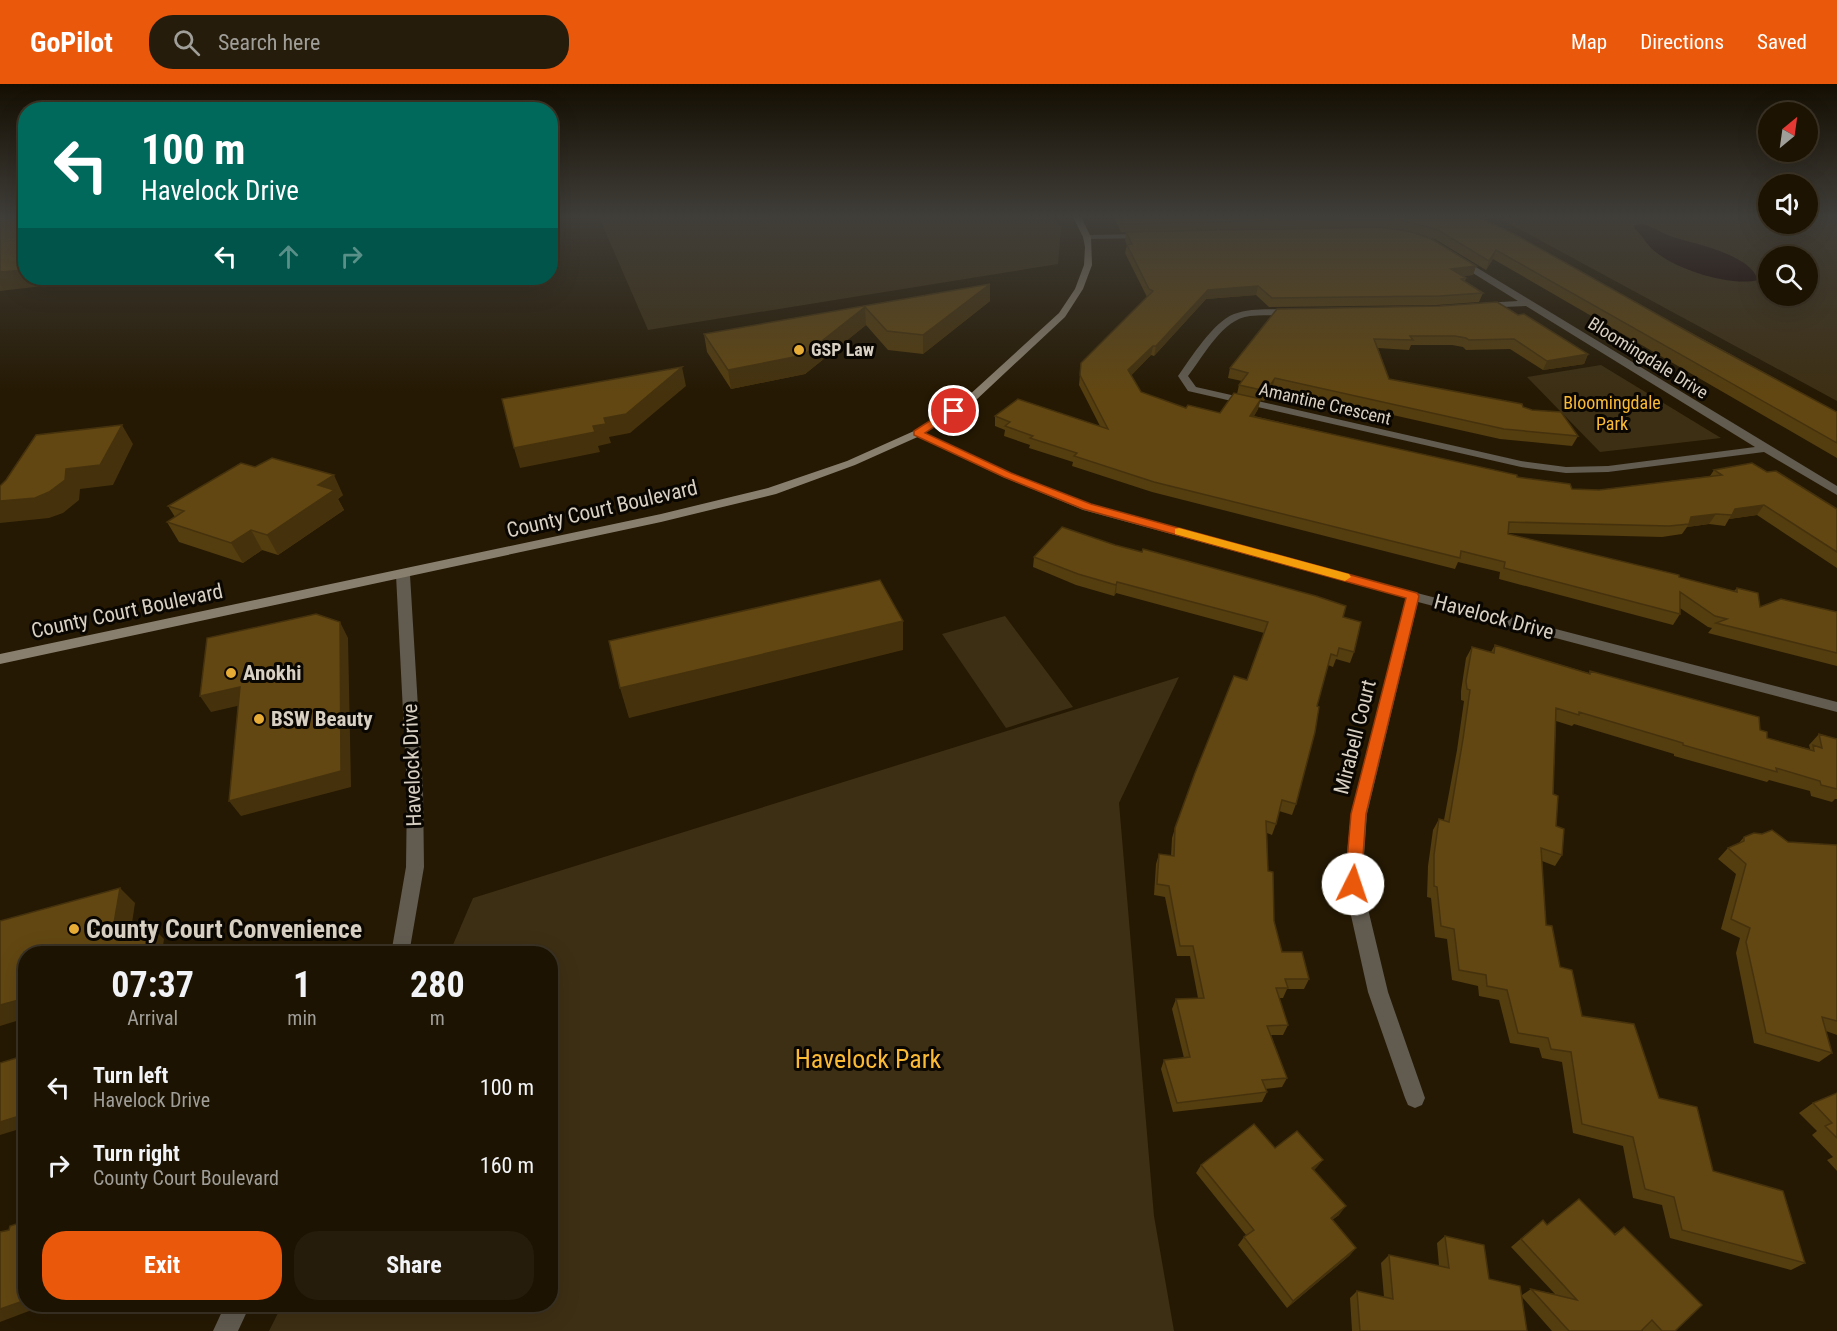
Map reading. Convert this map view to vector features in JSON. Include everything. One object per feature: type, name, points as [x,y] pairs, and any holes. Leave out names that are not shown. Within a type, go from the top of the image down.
[{"type":"street","name":"County Court Boulevard","points":[[0,659],[661,518],[772,491],[851,463],[918,433],[971,399],[1062,315],[1079,289],[1084,275]]},
{"type":"street","name":"Bloomingdale Drive","points":[[1483,275],[1837,491]]},
{"type":"street","points":[[1471,307],[1528,303]]},
{"type":"street","name":"Amantine Crescent","points":[[1309,312],[1251,313],[1234,316],[1183,376],[1192,389],[1215,396],[1521,464],[1566,470],[1608,469],[1765,449]]},
{"type":"street","name":"Havelock Drive","points":[[918,433],[1007,475],[1087,507],[1413,596],[1837,707]]},
{"type":"street","name":"Havelock Drive","points":[[401,946],[416,867],[415,790],[403,574]]},
{"type":"street","name":"Mirabell Court","points":[[1413,596],[1359,814],[1353,884],[1378,992],[1415,1098]]},
{"type":"street","points":[[225,1331],[234,1312]]},
{"type":"green space","points":[[624,275],[988,275],[648,330]]},
{"type":"green space","points":[[1605,275],[1758,275],[1758,306],[1818,306],[1818,275],[1837,275],[1837,401]]},
{"type":"green space","name":"Bloomingdale Park","points":[[1601,365],[1721,438],[1600,452],[1527,377]]},
{"type":"green space","points":[[1005,616],[1073,707],[1006,728],[942,634]]},
{"type":"green space","name":"Havelock Park","points":[[1179,677],[1119,803],[1154,1216],[1174,1331],[269,1331],[278,1312],[558,1312],[558,946],[452,946],[473,898]]},
{"type":"shaded area","points":[[1704,275],[1755,275],[1758,280],[1747,282]]},
{"type":"building","points":[[1142,275],[1461,275],[1466,278],[1461,279],[1483,293],[1440,296],[1272,298],[1258,286],[1208,290],[1156,346],[1153,346],[1128,370],[1141,392],[1186,408],[1188,405],[1220,413],[1234,393],[1261,399],[1250,416],[1517,475],[1517,477],[1570,484],[1572,489],[1599,490],[1722,475],[1714,470],[1752,463],[1767,472],[1776,471],[1837,509],[1837,552],[1764,505],[1735,509],[1732,515],[1691,517],[1689,524],[1669,526],[1509,522],[1508,534],[1679,575],[1679,577],[1737,592],[1737,588],[1758,593],[1760,607],[1781,599],[1837,612],[1837,653],[1716,623],[1727,619],[1715,616],[1680,592],[1680,614],[1504,568],[1505,562],[1461,551],[1460,558],[1154,482],[1074,456],[1077,453],[1030,438],[1033,436],[1005,426],[1010,422],[995,416],[1018,399],[1108,429],[1080,375],[1081,363],[1153,291],[1149,289]]},
{"type":"building","points":[[1541,275],[1587,275],[1837,412],[1837,443]]},
{"type":"building","points":[[990,284],[923,335],[887,331],[865,307],[804,355],[728,370],[704,334]]},
{"type":"building","points":[[1497,302],[1518,315],[1524,314],[1588,354],[1547,361],[1514,339],[1469,340],[1455,336],[1410,336],[1413,340],[1374,339],[1389,379],[1522,404],[1523,407],[1532,410],[1561,412],[1578,436],[1504,429],[1275,378],[1266,391],[1239,385],[1248,373],[1230,368],[1277,309],[1440,306]]},
{"type":"building","points":[[682,367],[626,414],[604,418],[606,424],[593,426],[595,432],[514,448],[502,399]]},
{"type":"building","points":[[122,425],[100,465],[66,469],[65,480],[49,492],[35,498],[0,501],[0,486],[36,435]]},
{"type":"building","points":[[272,458],[334,475],[318,485],[334,490],[267,535],[251,530],[231,543],[167,522],[184,511],[168,506],[241,463],[255,467]]},
{"type":"building","points":[[1062,527],[1115,545],[1142,552],[1143,549],[1316,596],[1346,606],[1343,617],[1361,622],[1354,652],[1339,648],[1337,656],[1331,654],[1317,706],[1319,707],[1315,732],[1296,804],[1282,800],[1276,824],[1266,821],[1268,871],[1273,872],[1274,921],[1282,952],[1302,952],[1309,979],[1285,979],[1288,988],[1276,988],[1288,1025],[1267,1026],[1287,1078],[1262,1080],[1267,1092],[1177,1103],[1164,1060],[1190,1057],[1176,999],[1204,998],[1193,946],[1180,946],[1169,886],[1157,884],[1159,854],[1174,856],[1175,828],[1234,676],[1247,680],[1268,622],[1117,582],[1116,585],[1078,574],[1034,557]]},
{"type":"building","points":[[880,580],[903,621],[620,688],[609,641]]},
{"type":"building","points":[[316,614],[340,622],[341,771],[229,801],[240,687],[200,696],[207,638]]},
{"type":"building","points":[[1495,645],[1590,674],[1590,671],[1759,717],[1760,730],[1767,732],[1767,738],[1814,751],[1813,745],[1822,748],[1819,734],[1837,739],[1837,789],[1821,785],[1820,781],[1776,768],[1777,772],[1579,712],[1579,715],[1556,708],[1553,794],[1558,796],[1556,826],[1564,829],[1562,855],[1541,848],[1546,925],[1552,926],[1560,967],[1572,970],[1582,1016],[1634,1024],[1659,1098],[1697,1107],[1713,1171],[1783,1191],[1805,1263],[1682,1230],[1674,1197],[1645,1189],[1633,1137],[1582,1124],[1571,1052],[1551,1049],[1548,1038],[1518,1033],[1507,990],[1487,986],[1486,975],[1459,970],[1454,929],[1441,926],[1437,887],[1434,886],[1434,855],[1439,819],[1449,822],[1470,690],[1467,689],[1466,681],[1472,647],[1494,653]]},
{"type":"building","points":[[1772,830],[1788,842],[1837,845],[1837,1021],[1822,1017],[1832,1053],[1766,1033],[1746,942],[1750,928],[1731,919],[1746,864],[1728,848],[1744,841],[1744,837]]},
{"type":"building","points":[[120,888],[112,935],[149,924],[145,946],[18,946],[18,1000],[0,1005],[0,921]]},
{"type":"building","points":[[18,1057],[18,1116],[0,1122],[0,1063]]},
{"type":"building","points":[[1837,1093],[1837,1138],[1825,1126],[1832,1123],[1813,1103]]},
{"type":"building","points":[[1254,1124],[1275,1148],[1297,1131],[1323,1160],[1312,1168],[1346,1206],[1331,1218],[1356,1248],[1293,1301],[1244,1237],[1254,1230],[1201,1165]]},
{"type":"building","points":[[1579,1199],[1615,1235],[1624,1227],[1702,1305],[1675,1331],[1662,1331],[1652,1320],[1641,1331],[1569,1331],[1531,1289],[1577,1300],[1521,1239],[1543,1220],[1547,1225]]},
{"type":"building","points":[[18,1224],[18,1303],[0,1309],[0,1232],[9,1230],[10,1226]]},
{"type":"building","points":[[1445,1236],[1484,1245],[1489,1279],[1520,1286],[1527,1331],[1360,1331],[1357,1291],[1393,1299],[1389,1255],[1449,1268]]},
{"type":"slow traffic","points":[[1179,532],[1345,577]]},
{"type":"place","name":"GSP Law","points":[[799,350]]},
{"type":"place","name":"Anokhi","points":[[231,673]]},
{"type":"place","name":"BSW Beauty","points":[[259,719]]},
{"type":"place","name":"County Court Convenience","points":[[74,929]]},
{"type":"route","points":[[954,411],[918,433],[1007,475],[1087,507],[1413,596],[1359,814],[1353,884]]}]
